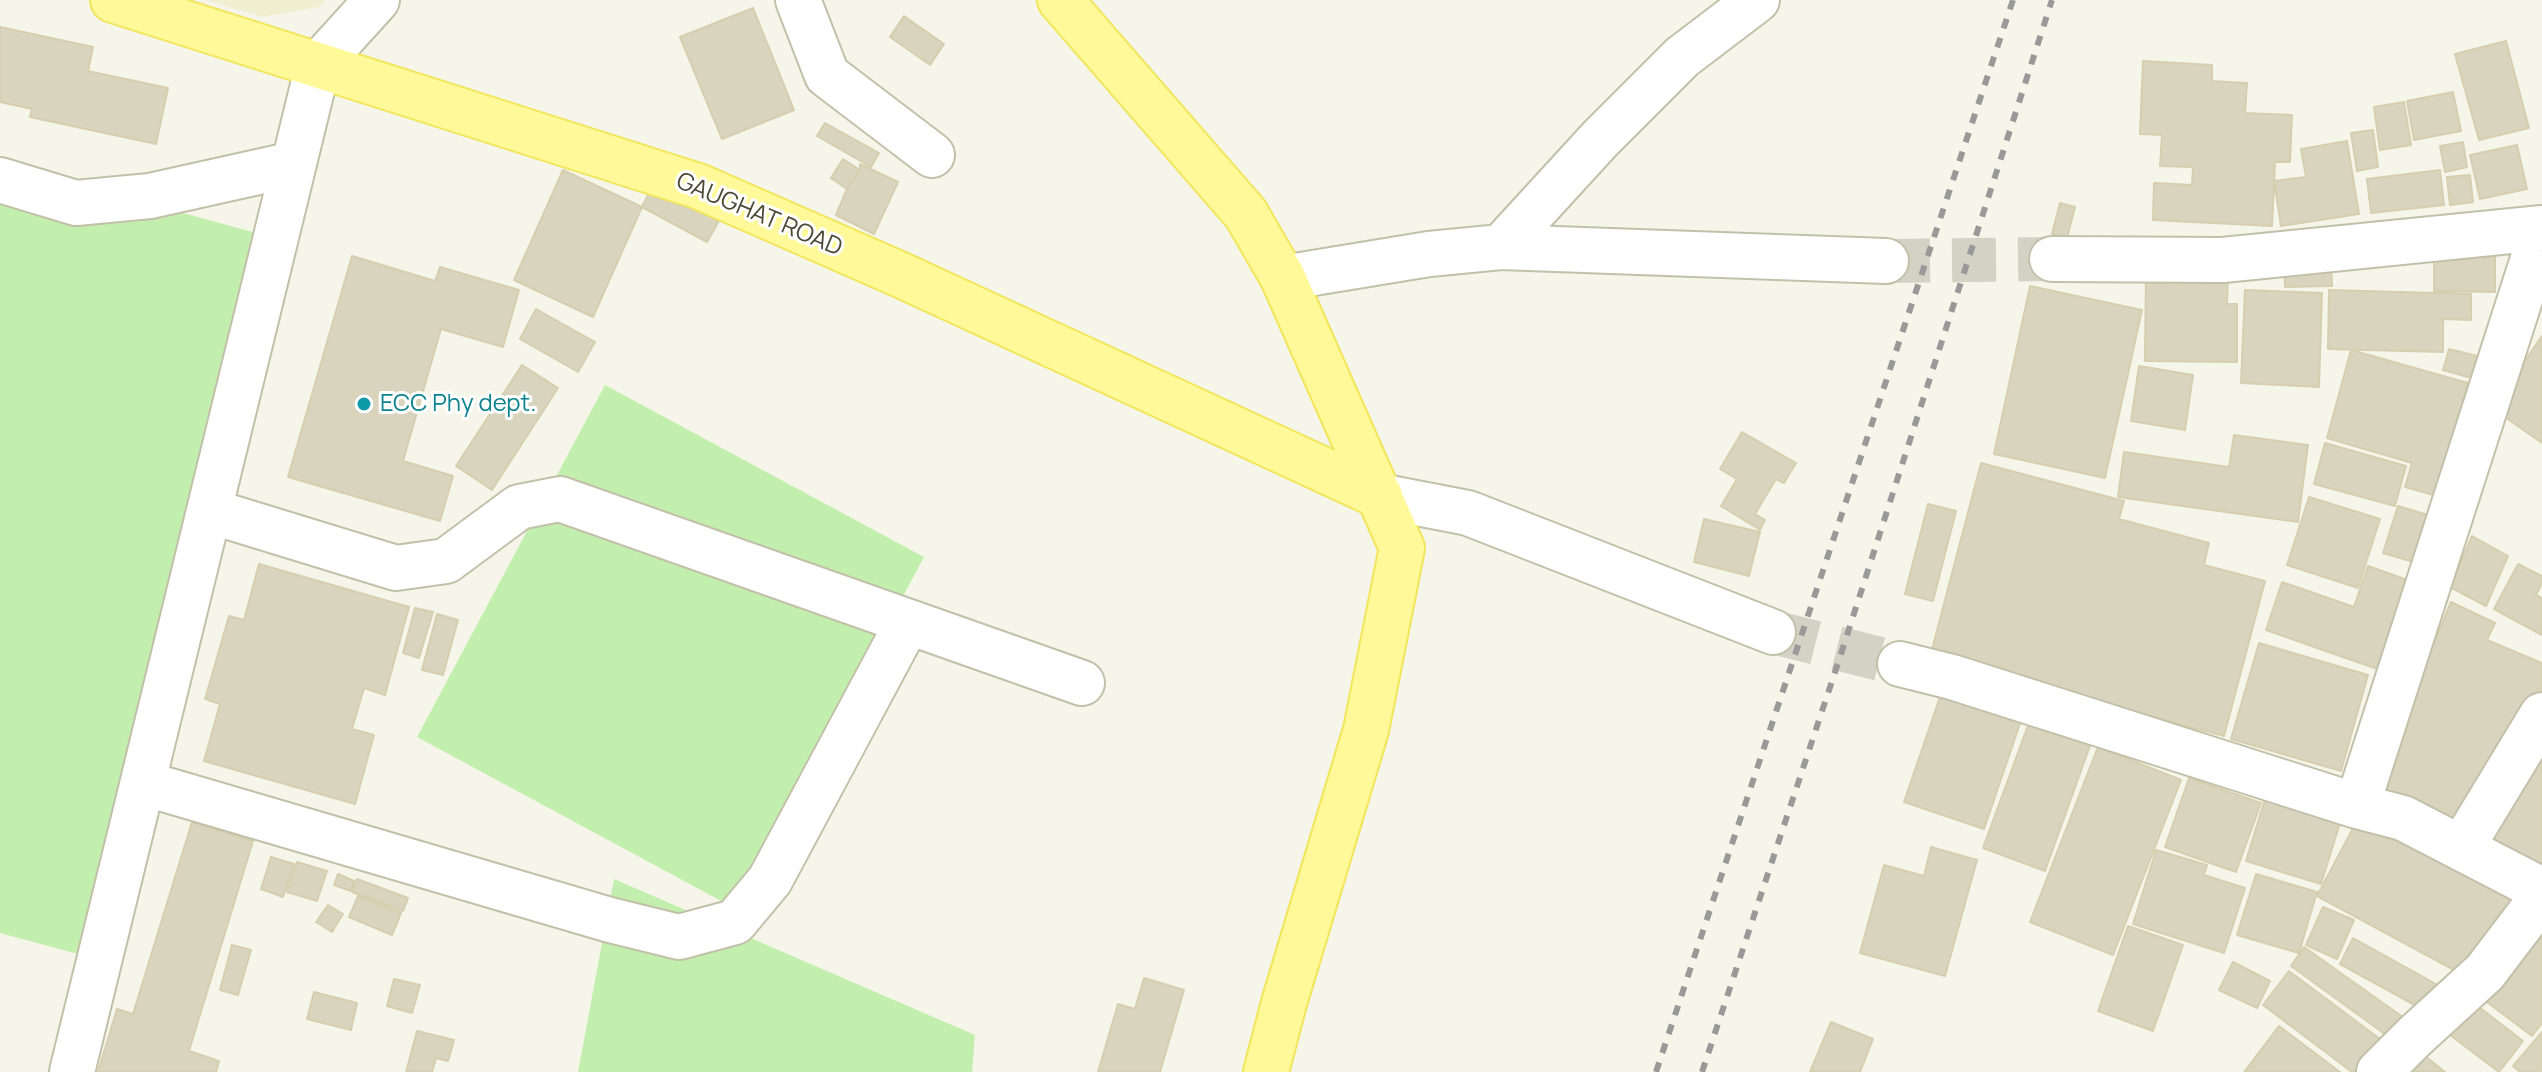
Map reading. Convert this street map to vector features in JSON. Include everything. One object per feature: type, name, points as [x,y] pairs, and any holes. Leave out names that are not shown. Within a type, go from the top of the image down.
[{"type":"main road","name":"GAUGHAT ROAD","points":[[113,0],[698,186],[901,275],[1380,496]]},
{"type":"main road","points":[[1060,0],[1246,214],[1283,278],[1402,548],[1366,730],[1266,1072]]},
{"type":"street","points":[[72,1072],[318,65],[377,0]]},
{"type":"street","points":[[798,0],[827,75],[932,155]]},
{"type":"street","points":[[1501,247],[1600,139],[1682,57],[1757,0]]},
{"type":"street","points":[[0,180],[76,203],[150,196],[294,164]]},
{"type":"street","points":[[2052,259],[2223,260],[2542,230],[2357,806]]},
{"type":"street","points":[[1283,278],[1429,254],[1501,247],[1886,261]]},
{"type":"street","points":[[1380,496],[1468,513],[1773,632]]},
{"type":"street","points":[[210,511],[396,568],[446,561],[519,507],[560,499],[1082,683]]},
{"type":"street","points":[[143,783],[610,920],[679,937],[735,922],[770,880],[908,622]]},
{"type":"street","points":[[1900,664],[1952,677],[2403,818],[2542,890]]},
{"type":"street","points":[[2462,847],[2542,715]]},
{"type":"street","points":[[2379,1072],[2485,972],[2542,897]]},
{"type":"shaded area","points":[[205,0],[325,0],[319,7],[262,17]]},
{"type":"green space","points":[[0,163],[271,237],[78,954],[0,933]]},
{"type":"green space","points":[[605,385],[924,557],[736,909],[417,737]]},
{"type":"green space","points":[[614,879],[975,1035],[972,1072],[578,1072]]},
{"type":"building","points":[[753,8],[794,110],[722,139],[680,37]]},
{"type":"building","points":[[904,16],[944,44],[930,65],[890,37]]},
{"type":"building","points":[[0,27],[93,47],[88,71],[168,88],[156,144],[30,117],[32,109],[0,102]]},
{"type":"building","points":[[2506,41],[2529,128],[2479,140],[2455,54]]},
{"type":"building","points":[[2143,61],[2212,65],[2212,81],[2247,83],[2245,113],[2292,115],[2290,162],[2275,162],[2272,226],[2153,220],[2154,183],[2192,185],[2193,167],[2160,166],[2162,135],[2140,134]]},
{"type":"building","points":[[2453,92],[2461,131],[2414,140],[2407,101]]},
{"type":"building","points":[[2404,102],[2411,145],[2380,150],[2374,107]]},
{"type":"building","points":[[825,123],[879,153],[871,167],[817,136]]},
{"type":"building","points":[[2373,130],[2378,167],[2357,171],[2351,133]]},
{"type":"building","points":[[2347,141],[2359,214],[2281,226],[2274,181],[2306,177],[2301,149]]},
{"type":"building","points":[[2463,142],[2467,167],[2445,172],[2440,146]]},
{"type":"building","points":[[2517,145],[2527,189],[2480,199],[2470,155]]},
{"type":"building","points":[[843,159],[860,170],[847,189],[831,178]]},
{"type":"building","points":[[860,164],[898,182],[874,234],[836,215],[847,189],[860,170]]},
{"type":"building","points":[[563,170],[642,207],[593,317],[514,280]]},
{"type":"building","points":[[2440,170],[2444,205],[2371,213],[2367,179]]},
{"type":"building","points":[[2470,175],[2473,202],[2450,205],[2447,177]]},
{"type":"building","points":[[653,185],[719,221],[707,242],[642,207]]},
{"type":"building","points":[[2060,203],[2075,207],[2067,238],[2052,234]]},
{"type":"building","points":[[2434,245],[2495,245],[2495,292],[2434,291]]},
{"type":"building","name":"ECC Phy dept.","points":[[352,256],[435,281],[440,267],[519,290],[503,347],[441,329],[403,461],[453,476],[440,521],[288,477]]},
{"type":"building","points":[[2331,259],[2332,286],[2285,287],[2284,261]]},
{"type":"building","points":[[2146,269],[2228,270],[2227,304],[2237,304],[2237,362],[2145,361]]},
{"type":"building","points":[[2030,286],[2142,310],[2105,478],[1994,454]]},
{"type":"building","points":[[2245,290],[2322,293],[2319,387],[2241,383]]},
{"type":"building","points":[[2329,290],[2471,294],[2471,320],[2443,319],[2443,352],[2328,349]]},
{"type":"building","points":[[536,309],[595,342],[578,372],[520,339]]},
{"type":"building","points":[[2542,336],[2542,443],[2492,408]]},
{"type":"building","points":[[2449,349],[2481,357],[2475,379],[2443,370]]},
{"type":"building","points":[[2351,350],[2468,383],[2437,496],[2405,487],[2412,463],[2327,438]]},
{"type":"building","points":[[522,365],[558,388],[492,490],[456,466]]},
{"type":"building","points":[[2139,366],[2193,375],[2185,430],[2131,421]]},
{"type":"building","points":[[1742,432],[1796,463],[1784,483],[1776,479],[1755,514],[1765,520],[1760,530],[1721,506],[1737,479],[1720,469]]},
{"type":"building","points":[[2234,435],[2308,445],[2298,522],[2118,497],[2124,452],[2229,467]]},
{"type":"building","points":[[2325,443],[2406,466],[2395,506],[2314,484]]},
{"type":"building","points":[[1981,463],[2124,501],[2119,519],[2209,543],[2204,565],[2265,581],[2224,736],[1930,657]]},
{"type":"building","points":[[2309,497],[2380,519],[2358,588],[2287,565]]},
{"type":"building","points":[[1928,504],[1956,511],[1933,601],[1905,594]]},
{"type":"building","points":[[2398,506],[2431,516],[2417,563],[2383,553]]},
{"type":"building","points":[[1704,519],[1760,532],[1749,576],[1694,562]]},
{"type":"building","points":[[2472,536],[2508,556],[2486,606],[2450,587]]},
{"type":"building","points":[[259,564],[409,607],[385,695],[364,688],[352,729],[374,735],[355,804],[204,761],[220,704],[205,699],[229,616],[244,620]]},
{"type":"building","points":[[2518,564],[2542,576],[2536,595],[2542,598],[2542,635],[2494,609]]},
{"type":"building","points":[[2368,566],[2410,581],[2380,670],[2266,630],[2282,582],[2354,607]]},
{"type":"building","points":[[2451,602],[2495,623],[2487,640],[2542,663],[2542,699],[2465,829],[2373,787]]},
{"type":"building","points":[[415,608],[433,612],[419,658],[403,653]]},
{"type":"building","points":[[437,614],[458,620],[443,675],[422,670]]},
{"type":"building","points":[[2259,643],[2368,675],[2341,771],[2231,739]]},
{"type":"building","points":[[1945,682],[2025,709],[1984,829],[1904,802]]},
{"type":"building","points":[[2030,720],[2091,743],[2045,871],[1983,848]]},
{"type":"building","points":[[2542,736],[2542,879],[2477,838]]},
{"type":"building","points":[[2098,747],[2181,780],[2113,955],[2030,922]]},
{"type":"building","points":[[2189,778],[2261,803],[2236,872],[2165,847]]},
{"type":"building","points":[[2265,799],[2340,823],[2321,884],[2246,861]]},
{"type":"building","points":[[2361,813],[2514,896],[2469,978],[2317,896]]},
{"type":"building","points":[[192,822],[253,841],[189,1051],[219,1061],[216,1072],[98,1072],[117,1009],[133,1014]]},
{"type":"building","points":[[1931,847],[1977,860],[1945,976],[1860,953],[1884,865],[1924,876]]},
{"type":"building","points":[[2156,850],[2207,865],[2204,875],[2245,888],[2224,953],[2133,924]]},
{"type":"building","points":[[271,857],[294,864],[283,897],[261,889]]},
{"type":"building","points":[[297,862],[327,871],[317,901],[287,892]]},
{"type":"building","points":[[338,874],[354,881],[351,891],[334,885]]},
{"type":"building","points":[[2256,874],[2317,892],[2299,953],[2237,935]]},
{"type":"building","points":[[357,879],[408,898],[403,911],[352,892]]},
{"type":"building","points":[[358,896],[401,913],[392,935],[349,917]]},
{"type":"building","points":[[328,905],[343,914],[332,932],[316,922]]},
{"type":"building","points":[[2323,907],[2354,920],[2337,959],[2306,945]]},
{"type":"building","points":[[2542,924],[2542,1023],[2532,1036],[2475,993]]},
{"type":"building","points":[[2128,926],[2183,945],[2153,1031],[2098,1011]]},
{"type":"building","points":[[2353,938],[2436,984],[2422,1009],[2340,964]]},
{"type":"building","points":[[232,945],[251,950],[238,995],[220,990]]},
{"type":"building","points":[[2304,947],[2407,1020],[2393,1040],[2291,966]]},
{"type":"building","points":[[2233,962],[2270,981],[2257,1008],[2219,990]]},
{"type":"building","points":[[2289,971],[2388,1045],[2367,1072],[2352,1072],[2263,1005]]},
{"type":"building","points":[[1144,978],[1184,990],[1160,1072],[1098,1072],[1118,1004],[1135,1009]]},
{"type":"building","points":[[394,979],[420,985],[412,1013],[387,1006]]},
{"type":"building","points":[[314,992],[357,1003],[351,1030],[307,1019]]},
{"type":"building","points":[[2470,1000],[2523,1041],[2499,1072],[2446,1032]]},
{"type":"building","points":[[1831,1022],[1873,1039],[1860,1072],[1810,1072]]},
{"type":"building","points":[[2279,1026],[2340,1072],[2244,1072]]},
{"type":"building","points":[[417,1031],[454,1040],[448,1061],[436,1058],[432,1072],[406,1072]]},
{"type":"building","points":[[2542,1032],[2542,1072],[2520,1072],[2513,1066]]},
{"type":"building","points":[[2410,1044],[2445,1072],[2387,1072]]},
{"type":"tunnel","points":[[1886,261],[2052,259]]},
{"type":"tunnel","points":[[1773,632],[1900,664]]},
{"type":"railway","points":[[1656,1072],[2013,0]]},
{"type":"railway","points":[[1702,1072],[2052,0]]},
{"type":"place","name":"ECC Phy dept.","points":[[364,404]]}]
